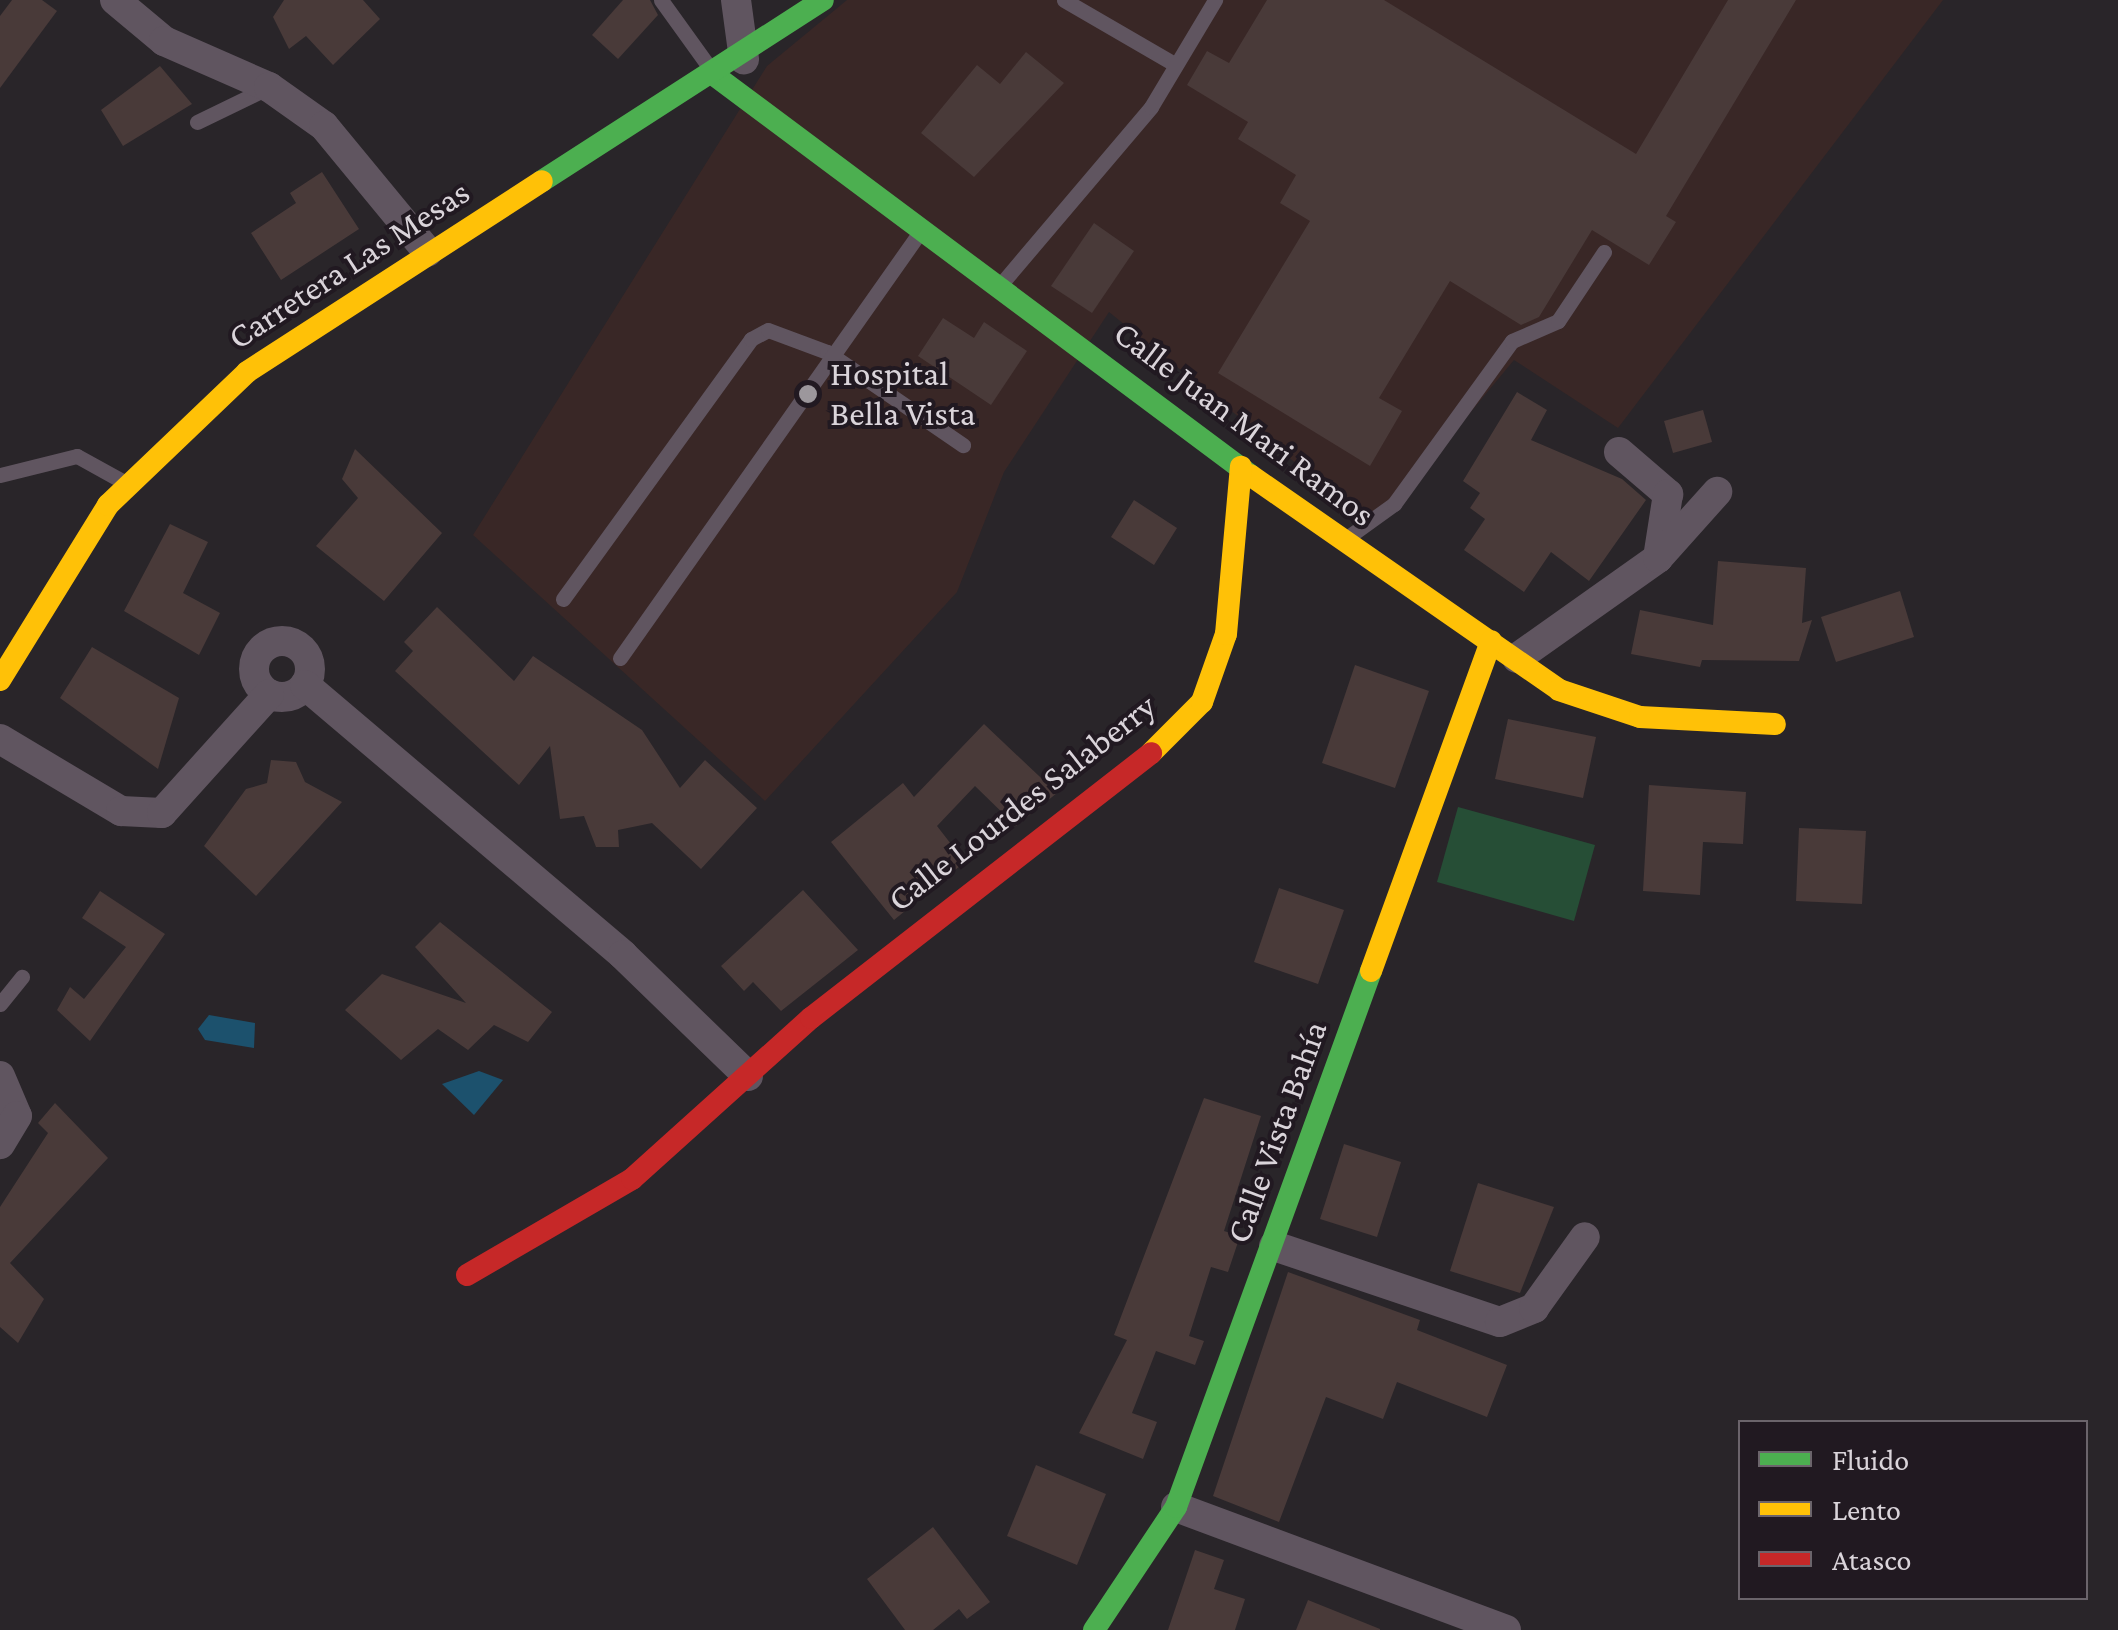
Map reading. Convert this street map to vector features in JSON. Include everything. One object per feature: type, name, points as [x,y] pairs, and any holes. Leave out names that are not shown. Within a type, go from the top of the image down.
[{"type":"street","points":[[114,0],[164,40],[269,87],[324,126],[428,252]]},
{"type":"street","points":[[736,0],[744,59]]},
{"type":"street","name":"Carretera Las Mesas","points":[[0,680],[126,483],[259,363],[428,252],[744,59],[823,0]]},
{"type":"street","name":"Calle Juan Mari Ramos","points":[[714,74],[925,226],[1340,542],[1504,649],[1559,690],[1625,713],[1775,724]]},
{"type":"street","points":[[1619,452],[1668,494],[1658,558]]},
{"type":"street","name":"Calle Lourdes Salaberry","points":[[467,1276],[598,1205],[748,1076],[1129,773],[1202,702],[1226,634],[1241,467]]},
{"type":"street","points":[[1504,649],[1658,558],[1717,492]]},
{"type":"street","points":[[269,694],[254,671],[274,642],[302,649],[305,685],[623,955],[748,1076]]},
{"type":"street","name":"Calle Vista Bahía","points":[[1094,1630],[1176,1507],[1504,649]]},
{"type":"street","points":[[0,739],[121,811],[162,813],[269,694],[305,685]]},
{"type":"street","points":[[0,1076],[17,1116],[0,1144]]},
{"type":"street","points":[[1274,1246],[1500,1322],[1534,1308],[1585,1238]]},
{"type":"street","points":[[1176,1507],[1506,1630]]},
{"type":"lane","points":[[661,0],[714,74]]},
{"type":"lane","points":[[1064,0],[1176,64]]},
{"type":"lane","points":[[1000,284],[1176,64],[1215,0]]},
{"type":"lane","points":[[198,122],[269,87]]},
{"type":"lane","points":[[620,658],[827,352],[925,226]]},
{"type":"lane","points":[[1340,542],[1394,504],[1512,341],[1558,321],[1604,252]]},
{"type":"lane","points":[[563,599],[751,339],[768,330],[827,352],[963,445]]},
{"type":"lane","points":[[0,475],[77,456],[126,483]]},
{"type":"lane","points":[[0,1004],[22,977]]},
{"type":"shaded area","name":"Hospital Bella Vista","points":[[847,0],[1943,0],[1618,428],[1514,360],[1375,527],[1109,312],[1004,472],[957,592],[765,801],[473,535],[767,66]]},
{"type":"green space","points":[[1458,807],[1595,845],[1574,921],[1437,882]]},
{"type":"water","points":[[209,1015],[255,1023],[254,1048],[205,1040],[198,1029]]},
{"type":"water","points":[[479,1071],[503,1080],[474,1115],[442,1084]]},
{"type":"building","points":[[12,0],[42,0],[57,11],[0,88],[0,16]]},
{"type":"building","points":[[284,0],[363,0],[380,19],[333,65],[306,36],[289,49],[273,17]]},
{"type":"building","points":[[623,0],[650,0],[658,15],[618,59],[592,35]]},
{"type":"building","points":[[1267,0],[1384,0],[1636,154],[1728,0],[1796,0],[1666,216],[1676,222],[1649,265],[1592,230],[1539,317],[1521,325],[1450,281],[1379,398],[1402,411],[1370,466],[1218,373],[1310,221],[1280,203],[1296,175],[1238,139],[1248,122],[1187,85],[1207,51],[1229,63]]},
{"type":"building","points":[[1026,52],[1064,83],[974,177],[921,133],[977,65],[1000,84]]},
{"type":"building","points":[[160,66],[192,104],[123,146],[101,110]]},
{"type":"building","points":[[322,172],[359,229],[281,280],[251,233],[296,203],[290,193]]},
{"type":"building","points":[[1094,223],[1134,251],[1092,313],[1051,286]]},
{"type":"building","points":[[943,318],[974,338],[984,322],[1027,351],[991,405],[918,356]]},
{"type":"building","points":[[1517,392],[1547,410],[1531,440],[1622,479],[1646,500],[1589,581],[1551,552],[1524,592],[1464,550],[1485,519],[1470,508],[1480,493],[1463,481]]},
{"type":"building","points":[[1703,410],[1712,442],[1673,453],[1664,421]]},
{"type":"building","points":[[355,449],[442,533],[384,601],[316,546],[358,498],[342,479]]},
{"type":"building","points":[[1134,500],[1177,528],[1154,565],[1111,537]]},
{"type":"building","points":[[170,524],[208,542],[183,593],[220,613],[199,655],[124,611]]},
{"type":"building","points":[[1718,561],[1806,568],[1802,623],[1812,620],[1799,661],[1702,660],[1700,667],[1631,654],[1640,610],[1713,625]]},
{"type":"building","points":[[1900,591],[1914,637],[1836,662],[1821,617]]},
{"type":"building","points":[[437,607],[514,681],[533,656],[642,730],[680,788],[705,760],[757,808],[701,869],[652,823],[618,830],[619,847],[596,847],[584,816],[560,819],[550,746],[519,785],[395,671],[413,651],[404,642]]},
{"type":"building","points":[[92,647],[179,698],[158,769],[60,698]]},
{"type":"building","points":[[1355,665],[1429,691],[1395,788],[1322,763]]},
{"type":"building","points":[[1508,719],[1596,737],[1583,798],[1495,779]]},
{"type":"building","points":[[984,724],[1057,793],[1016,826],[975,786],[937,826],[965,862],[894,920],[831,842],[903,783],[914,797]]},
{"type":"building","points":[[271,760],[296,762],[305,782],[342,802],[256,896],[204,846],[246,789],[267,783]]},
{"type":"building","points":[[1649,785],[1746,792],[1743,844],[1703,842],[1700,895],[1643,891]]},
{"type":"building","points":[[1799,828],[1866,831],[1862,904],[1796,901]]},
{"type":"building","points":[[1279,888],[1344,910],[1318,984],[1254,962]]},
{"type":"building","points":[[803,890],[858,950],[781,1011],[753,982],[744,991],[721,966]]},
{"type":"building","points":[[100,891],[165,934],[90,1041],[57,1010],[70,987],[84,999],[126,947],[82,918]]},
{"type":"building","points":[[440,922],[552,1012],[528,1042],[494,1025],[468,1050],[438,1029],[401,1060],[345,1010],[382,974],[466,1003],[415,947]]},
{"type":"building","points":[[1204,1098],[1261,1116],[1224,1231],[1240,1236],[1228,1272],[1211,1267],[1189,1336],[1204,1341],[1195,1365],[1156,1351],[1132,1413],[1157,1422],[1143,1459],[1079,1433],[1127,1340],[1114,1335]]},
{"type":"building","points":[[55,1103],[108,1158],[10,1263],[44,1299],[18,1343],[0,1327],[0,1207],[48,1133],[38,1123]]},
{"type":"building","points":[[1344,1144],[1401,1162],[1377,1237],[1320,1219]]},
{"type":"building","points":[[1478,1183],[1554,1207],[1520,1293],[1450,1271]]},
{"type":"building","points":[[1288,1272],[1420,1320],[1417,1330],[1507,1365],[1487,1417],[1397,1382],[1383,1419],[1326,1397],[1279,1522],[1213,1496]]},
{"type":"building","points":[[1036,1465],[1106,1494],[1077,1565],[1007,1536]]},
{"type":"building","points":[[933,1527],[990,1602],[967,1619],[959,1609],[933,1630],[905,1630],[867,1579]]},
{"type":"building","points":[[1195,1550],[1224,1560],[1214,1589],[1245,1599],[1235,1630],[1168,1630]]},
{"type":"building","points":[[1308,1600],[1380,1629],[1380,1630],[1296,1630]]},
{"type":"traffic: fast","points":[[542,181],[823,0]]},
{"type":"traffic: fast","points":[[714,75],[1250,475]]},
{"type":"traffic: fast","points":[[1094,1630],[1176,1507],[1371,971]]},
{"type":"traffic: slow","points":[[0,680],[108,505],[247,372],[542,181]]},
{"type":"traffic: slow","points":[[1151,753],[1202,702],[1226,634],[1241,467]]},
{"type":"traffic: slow","points":[[1250,475],[1559,690],[1640,717],[1775,724]]},
{"type":"traffic: slow","points":[[1371,971],[1491,641]]},
{"type":"traffic: jam","points":[[467,1275],[632,1179],[811,1018],[1151,753]]},
{"type":"place","name":"Hospital Bella Vista","points":[[808,394]]}]
